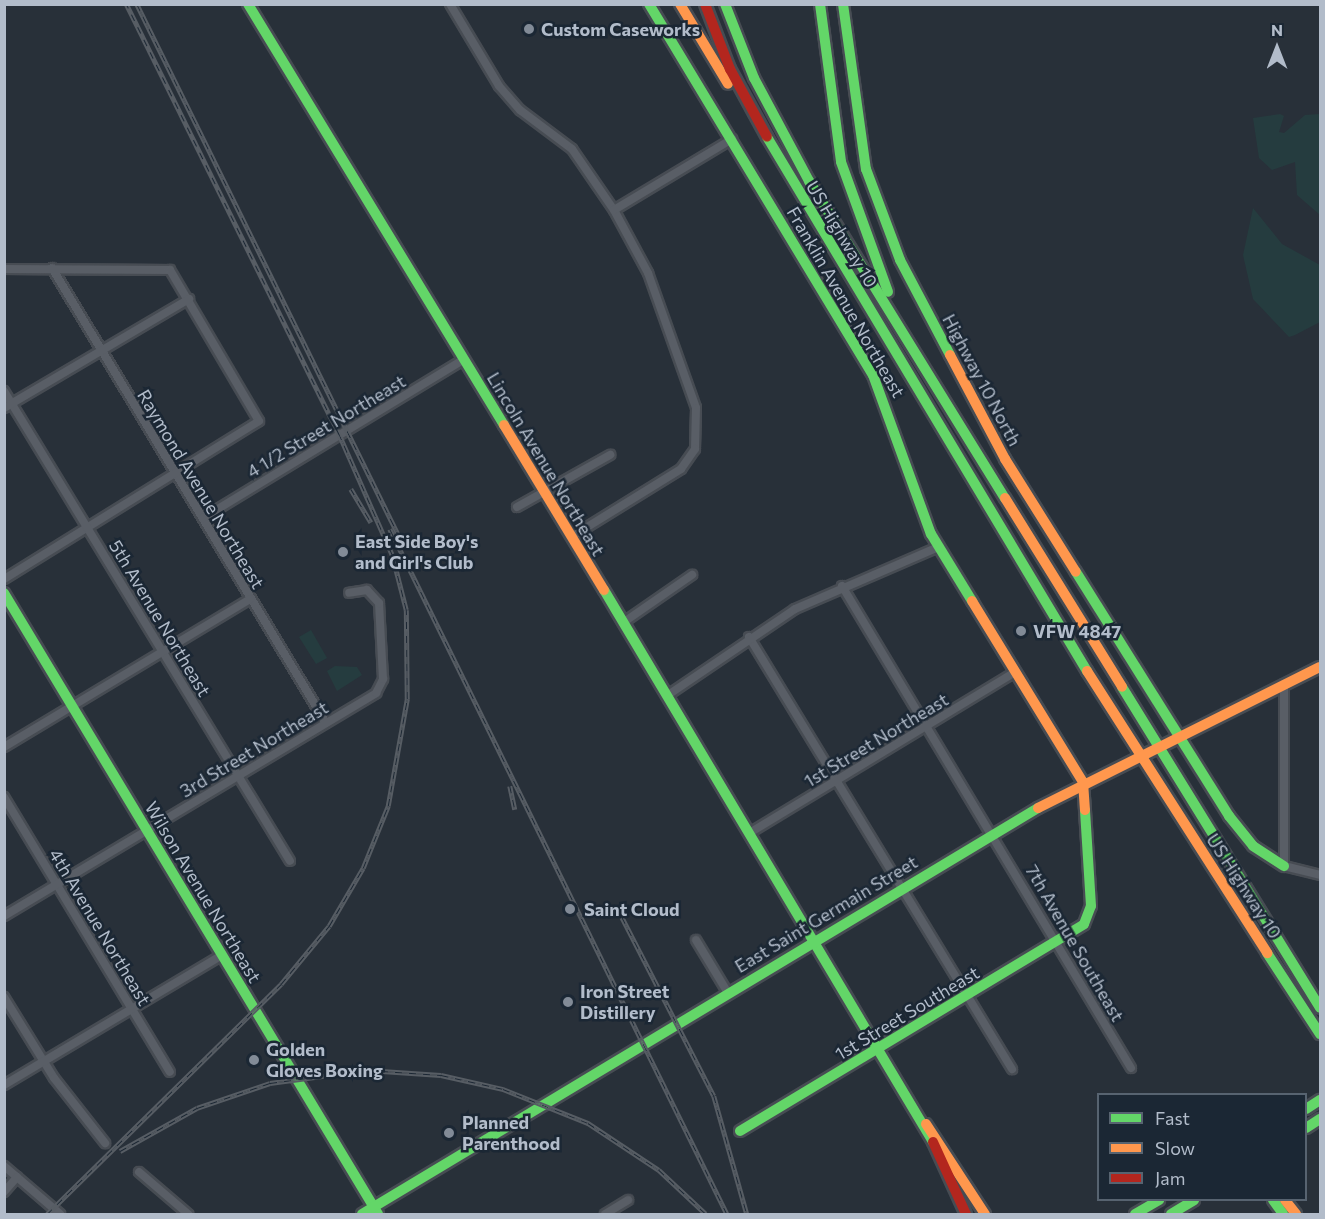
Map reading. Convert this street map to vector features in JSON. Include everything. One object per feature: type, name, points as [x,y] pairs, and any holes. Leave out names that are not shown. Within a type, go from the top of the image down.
[{"type":"main road","name":"Lincoln Avenue Northeast","points":[[248,4],[817,940],[924,1122]]},
{"type":"main road","name":"Franklin Avenue Northeast","points":[[649,4],[873,375],[938,547],[1083,782]]},
{"type":"main road","points":[[680,4],[784,171]]},
{"type":"main road","name":"US Highway 10","points":[[705,4],[730,69],[784,171],[968,471],[1137,756],[1320,1035]]},
{"type":"main road","points":[[725,4],[786,141],[946,401]]},
{"type":"main road","points":[[820,4],[848,191],[888,292],[946,401]]},
{"type":"main road","name":"Highway 10 North","points":[[843,4],[860,141],[887,236],[1005,459],[1235,826],[1284,866]]},
{"type":"main road","name":"US Highway 10","points":[[946,401],[1118,686],[1320,1008]]},
{"type":"main road","name":"Wilson Avenue Northeast","points":[[4,593],[376,1211]]},
{"type":"main road","name":"East Saint Germain Street","points":[[362,1215],[376,1211],[728,993],[993,833],[1083,782],[1320,667]]},
{"type":"main road","name":"1st Street Southeast","points":[[740,1131],[1058,940],[1088,918],[1083,782]]},
{"type":"main road","points":[[1307,1108],[1320,1100]]},
{"type":"main road","points":[[1307,1127],[1320,1119]]},
{"type":"main road","points":[[924,1122],[966,1215]]},
{"type":"main road","points":[[924,1122],[985,1215]]},
{"type":"main road","points":[[1135,1215],[1157,1201]]},
{"type":"main road","points":[[1171,1215],[1192,1201]]},
{"type":"main road","points":[[1274,1201],[1283,1215]]},
{"type":"main road","points":[[1287,1201],[1296,1215]]},
{"type":"street","points":[[450,4],[504,92],[572,149],[614,210],[648,273],[696,408],[698,438],[681,469],[571,537]]},
{"type":"street","points":[[614,210],[732,139]]},
{"type":"street","points":[[4,268],[170,270],[189,298],[259,421],[4,579]]},
{"type":"street","name":"Raymond Avenue Northeast","points":[[52,268],[326,723]]},
{"type":"street","points":[[8,406],[189,298]]},
{"type":"street","name":"4 1/2 Street Northeast","points":[[203,518],[464,359]]},
{"type":"street","name":"5th Avenue Northeast","points":[[4,391],[8,406],[88,528],[290,861]]},
{"type":"street","points":[[517,507],[610,455]]},
{"type":"street","points":[[668,696],[749,637],[842,586],[938,547]]},
{"type":"street","points":[[624,622],[692,575]]},
{"type":"street","name":"7th Avenue Southeast","points":[[842,586],[1058,940],[1131,1068]]},
{"type":"street","name":"3rd Street Northeast","points":[[4,916],[376,693],[383,679],[379,603],[367,590],[349,593]]},
{"type":"street","points":[[4,747],[250,599]]},
{"type":"street","points":[[749,637],[840,779],[1012,1069]]},
{"type":"street","name":"1st Street Northeast","points":[[751,832],[1015,672]]},
{"type":"street","points":[[1284,684],[1284,866],[1320,874]]},
{"type":"street","name":"4th Avenue Northeast","points":[[4,797],[170,1072]]},
{"type":"street","points":[[696,940],[728,993]]},
{"type":"street","points":[[4,1085],[222,955]]},
{"type":"street","points":[[4,997],[43,1062],[105,1143]]},
{"type":"street","points":[[4,1166],[60,1215]]},
{"type":"street","points":[[139,1172],[188,1215]]},
{"type":"street","points":[[4,1192],[17,1177]]},
{"type":"street","points":[[605,1215],[627,1200]]},
{"type":"green space","points":[[1280,114],[1284,116],[1279,132],[1284,133],[1305,115],[1320,114],[1320,215],[1297,195],[1295,162],[1272,170],[1259,158],[1253,118]]},
{"type":"green space","points":[[1253,208],[1282,244],[1320,265],[1320,322],[1289,337],[1253,299],[1243,255]]},
{"type":"green space","points":[[311,630],[327,658],[316,664],[299,637]]},
{"type":"green space","points":[[335,666],[357,667],[362,675],[337,691],[327,671]]},
{"type":"railway","points":[[47,1214],[281,984],[329,926],[363,868],[388,806],[407,699],[406,610],[392,555],[339,435],[126,4]]},
{"type":"railway","points":[[137,4],[399,536]]},
{"type":"railway","points":[[351,489],[371,522]]},
{"type":"railway","points":[[390,529],[727,1214]]},
{"type":"railway","points":[[510,786],[515,809]]},
{"type":"railway","points":[[622,917],[714,1096],[747,1214]]},
{"type":"railway","points":[[120,1151],[197,1108],[270,1083],[367,1070],[441,1075],[503,1089],[588,1123],[659,1170],[706,1214]]},
{"type":"traffic: fast","points":[[248,4],[504,425]]},
{"type":"traffic: fast","points":[[649,4],[873,375],[931,534],[972,601]]},
{"type":"traffic: fast","points":[[725,4],[754,78],[809,181],[1005,498]]},
{"type":"traffic: fast","points":[[820,4],[841,162],[888,292]]},
{"type":"traffic: fast","points":[[843,4],[866,169],[900,260],[950,355]]},
{"type":"traffic: fast","points":[[767,137],[1087,671]]},
{"type":"traffic: fast","points":[[1076,572],[1229,816],[1253,846],[1284,866]]},
{"type":"traffic: fast","points":[[604,590],[933,1142]]},
{"type":"traffic: fast","points":[[4,593],[378,1214]]},
{"type":"traffic: fast","points":[[1122,687],[1320,1008]]},
{"type":"traffic: fast","points":[[362,1214],[1038,808]]},
{"type":"traffic: fast","points":[[740,1131],[1084,924],[1091,906],[1085,810]]},
{"type":"traffic: fast","points":[[1267,953],[1320,1034]]},
{"type":"traffic: fast","points":[[1307,1108],[1320,1100]]},
{"type":"traffic: fast","points":[[1307,1127],[1320,1119]]},
{"type":"traffic: fast","points":[[1135,1214],[1157,1201]]},
{"type":"traffic: fast","points":[[1171,1214],[1192,1201]]},
{"type":"traffic: fast","points":[[1274,1201],[1283,1214]]},
{"type":"traffic: slow","points":[[680,4],[728,84]]},
{"type":"traffic: slow","points":[[950,355],[1005,459],[1076,572]]},
{"type":"traffic: slow","points":[[504,425],[604,590]]},
{"type":"traffic: slow","points":[[1005,498],[1122,687]]},
{"type":"traffic: slow","points":[[972,601],[1083,782],[1085,810]]},
{"type":"traffic: slow","points":[[1038,808],[1320,667]]},
{"type":"traffic: slow","points":[[1087,671],[1267,953]]},
{"type":"traffic: slow","points":[[926,1124],[985,1214]]},
{"type":"traffic: slow","points":[[1286,1201],[1296,1214]]},
{"type":"traffic: jam","points":[[705,4],[730,69],[767,137]]},
{"type":"traffic: jam","points":[[933,1142],[966,1214]]},
{"type":"place","name":"Custom Caseworks","points":[[529,29]]},
{"type":"place","name":"East Side Boy's and Girl's Club","points":[[343,552]]},
{"type":"place","name":"VFW 4847","points":[[1021,631]]},
{"type":"place","name":"Saint Cloud","points":[[570,909]]},
{"type":"place","name":"Iron Street Distillery","points":[[568,1002]]},
{"type":"place","name":"Golden Gloves Boxing","points":[[254,1060]]},
{"type":"place","name":"Planned Parenthood","points":[[449,1133]]}]
